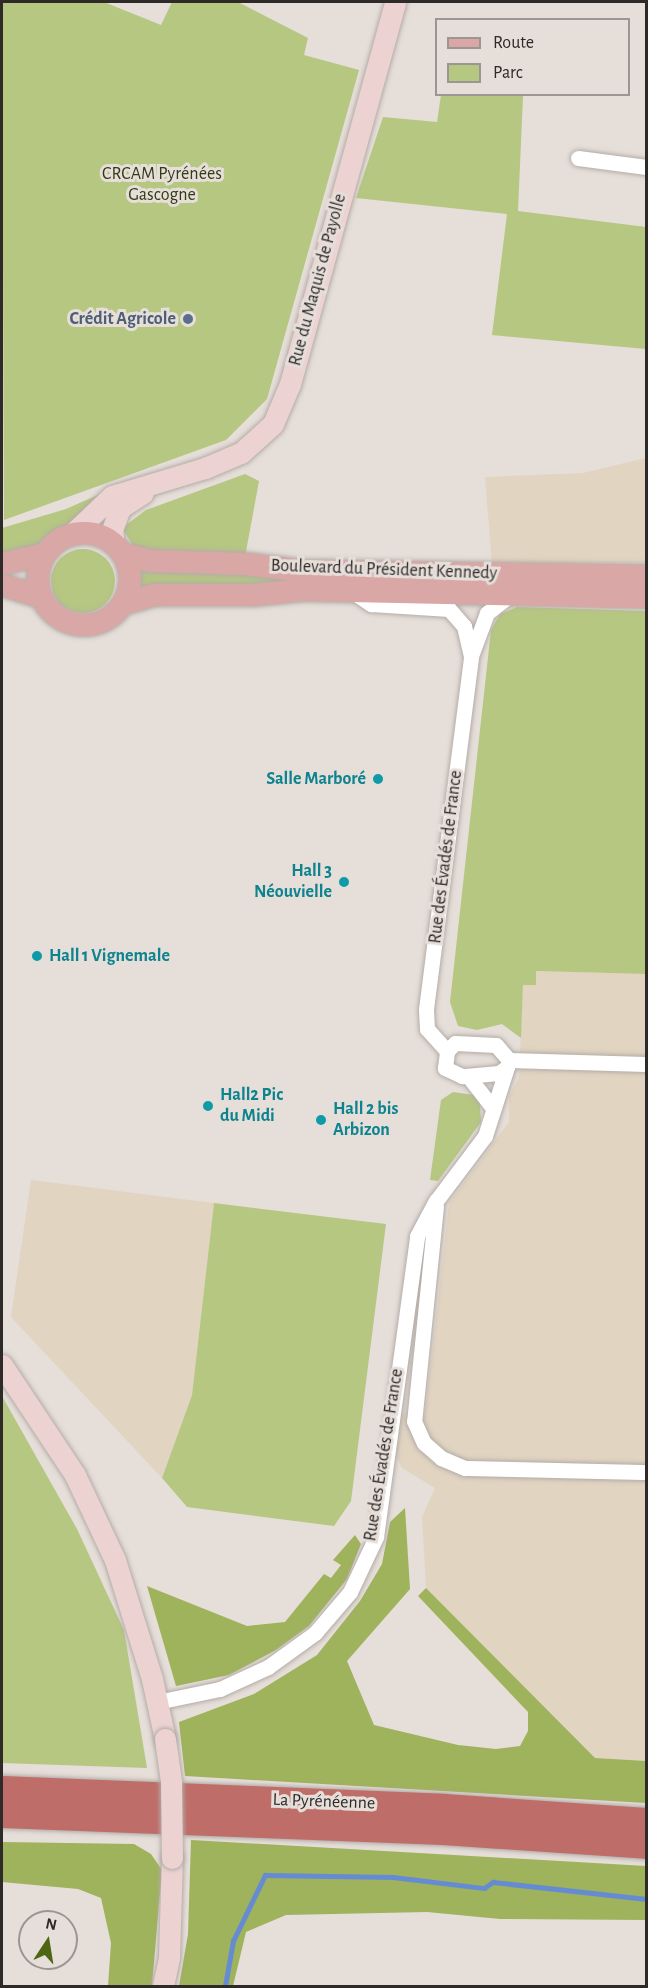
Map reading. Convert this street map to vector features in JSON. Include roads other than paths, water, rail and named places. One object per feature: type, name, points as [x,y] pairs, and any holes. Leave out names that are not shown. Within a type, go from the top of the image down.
[{"type":"highway","name":"La Pyrénéenne","points":[[2,1789],[444,1807],[646,1821]]},
{"type":"highway","name":"La Pyrénéenne","points":[[2,1814],[443,1831],[646,1845]]},
{"type":"main road","points":[[72,534],[98,535],[119,549],[130,574],[123,604],[104,621],[74,625],[49,610],[41,597],[39,567],[45,554],[56,543],[72,534]]},
{"type":"main road","name":"Boulevard du Président Kennedy","points":[[119,549],[152,561],[246,564],[302,571],[646,576]]},
{"type":"main road","points":[[2,564],[45,554]]},
{"type":"main road","points":[[2,585],[41,597]]},
{"type":"main road","name":"Boulevard du Président Kennedy","points":[[123,604],[155,595],[351,590],[646,597]]},
{"type":"street","name":"Rue du Maquis de Payolle","points":[[72,534],[112,496],[152,485],[241,453],[261,438],[284,405],[395,2]]},
{"type":"street","points":[[578,158],[646,167]]},
{"type":"street","name":"Rue du Maquis de Payolle","points":[[119,549],[112,530],[120,508],[152,485]]},
{"type":"street","name":"Rue des Évadés de France","points":[[351,590],[371,604],[448,609],[464,626],[471,656]]},
{"type":"street","name":"Rue des Évadés de France","points":[[468,1076],[445,1068],[447,1051],[427,1029],[426,1009],[471,656],[487,613],[512,594]]},
{"type":"street","points":[[447,1051],[454,1044],[496,1045],[508,1064]]},
{"type":"street","points":[[468,1076],[499,1073],[508,1064],[646,1064]]},
{"type":"street","name":"Rue des Évadés de France","points":[[157,1702],[220,1689],[268,1667],[315,1633],[350,1592],[376,1537],[409,1275],[417,1236],[436,1201],[486,1136],[508,1064]]},
{"type":"street","points":[[468,1076],[493,1108]]},
{"type":"street","points":[[436,1201],[414,1421],[424,1443],[441,1458],[465,1468],[646,1472]]},
{"type":"street","points":[[2,1365],[54,1441],[94,1513],[134,1614],[157,1702],[171,1781],[172,1858],[169,1957],[163,1986]]},
{"type":"waterway","points":[[225,1986],[233,1941],[265,1875],[393,1877],[484,1888],[493,1882],[646,1899]]},
{"type":"place","name":"Crédit Agricole","points":[[188,319]]},
{"type":"place","name":"Salle Marboré","points":[[378,779]]},
{"type":"place","name":"Hall 3 Néouvielle","points":[[344,882]]},
{"type":"place","name":"Hall 1 Vignemale","points":[[37,956]]},
{"type":"place","name":"Hall2 Pic du Midi","points":[[208,1106]]},
{"type":"place","name":"Hall 2 bis Arbizon","points":[[321,1120]]},
{"type":"park label","name":"CRCAM Pyrénées Gascogne","points":[[162,186]]}]
